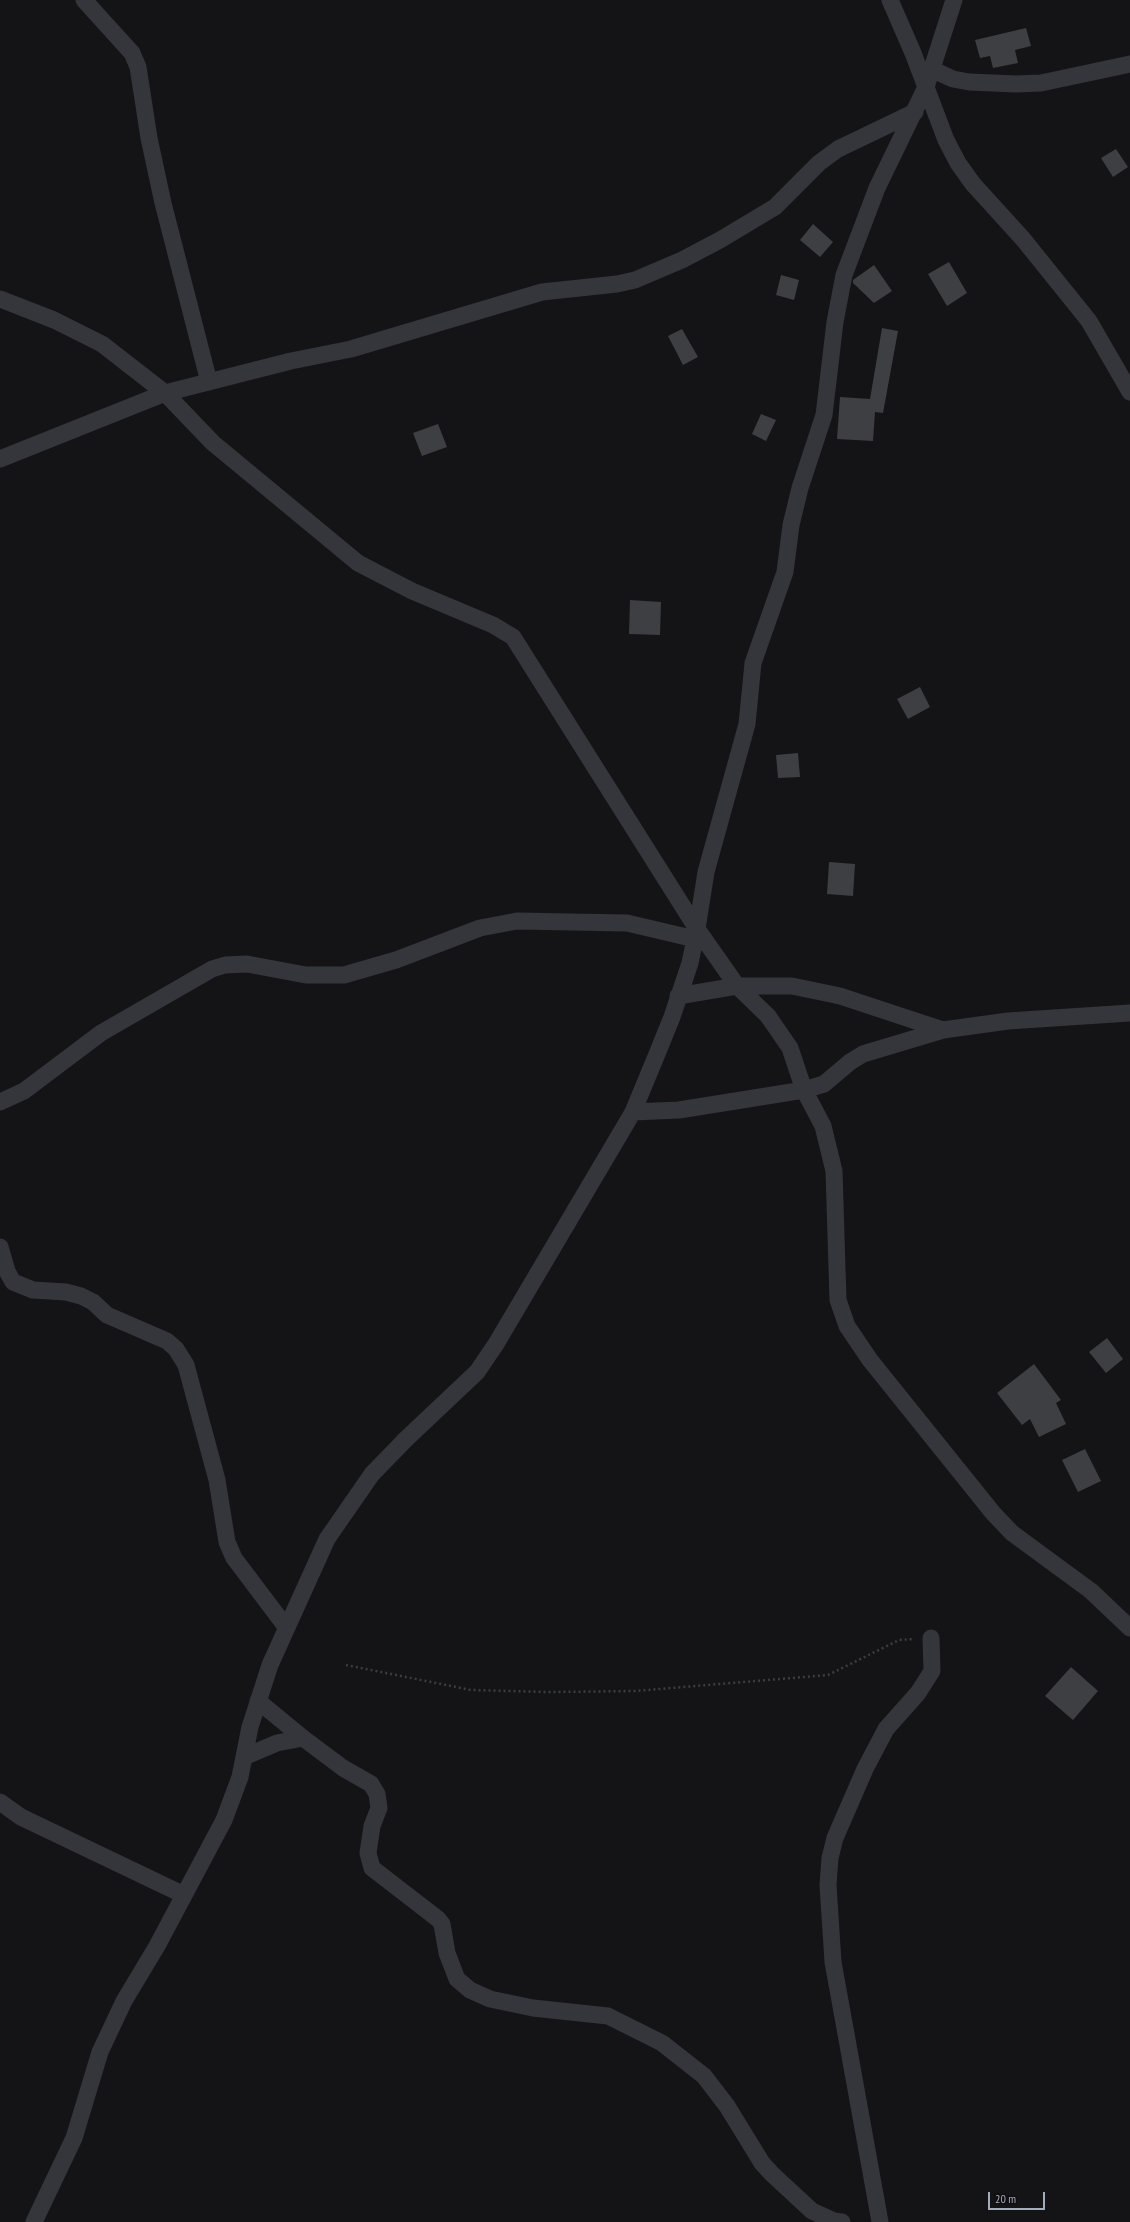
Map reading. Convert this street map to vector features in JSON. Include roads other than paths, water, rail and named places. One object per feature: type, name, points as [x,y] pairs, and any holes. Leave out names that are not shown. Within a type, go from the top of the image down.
[{"type":"street","points":[[84,0],[132,53],[138,67],[149,138],[163,203],[208,382]]},
{"type":"street","points":[[890,0],[946,140],[958,163],[973,184],[1023,239],[1089,321],[1130,392]]},
{"type":"street","points":[[34,2222],[74,2138],[100,2052],[124,2001],[157,1946],[224,1820],[240,1777],[250,1727],[258,1701],[286,1627],[328,1539],[372,1474],[406,1439],[477,1372],[496,1344],[633,1112],[672,1016],[690,963],[706,872],[747,724],[753,663],[785,572],[791,525],[800,488],[824,415],[835,322],[844,275],[878,188],[926,87],[954,0]]},
{"type":"street","points":[[931,69],[953,79],[969,82],[1016,84],[1041,83],[1130,64]]},
{"type":"street","points":[[0,459],[165,393],[291,361],[351,349],[542,292],[617,284],[635,280],[682,260],[726,237],[775,207],[819,162],[838,149],[915,112]]},
{"type":"street","points":[[0,299],[54,320],[102,344],[165,393],[213,443],[358,563],[412,590],[493,624],[513,637],[696,934],[737,986],[768,1016],[790,1048],[804,1090],[823,1126],[834,1170],[838,1300],[847,1326],[870,1360],[993,1513],[1012,1533],[1091,1591],[1130,1628]]},
{"type":"street","points":[[0,1102],[24,1091],[101,1033],[212,969],[225,965],[247,964],[306,975],[344,975],[396,960],[480,928],[517,920],[627,923],[696,934]]},
{"type":"street","points":[[678,996],[737,986],[792,986],[816,990],[943,1030]]},
{"type":"street","points":[[633,1112],[679,1110],[804,1090],[824,1084],[850,1062],[863,1054],[943,1030],[1008,1021],[1130,1013]]},
{"type":"street","points":[[0,1247],[7,1271],[13,1282],[33,1290],[66,1292],[81,1296],[93,1302],[107,1315],[167,1341],[176,1349],[186,1365],[217,1480],[227,1542],[234,1558],[286,1627]]},
{"type":"street","points":[[880,2222],[833,1962],[828,1885],[830,1858],[835,1838],[865,1769],[886,1729],[918,1693],[932,1672],[931,1638]]},
{"type":"street","points":[[258,1701],[303,1738],[343,1768],[371,1784],[377,1794],[379,1808],[372,1826],[368,1853],[372,1868],[438,1919],[442,1924],[451,1967],[461,1983],[470,1990],[490,1999],[533,2008],[608,2016],[662,2043],[704,2076],[727,2106],[762,2163],[772,2174],[812,2211],[834,2221],[842,2222]]},
{"type":"street","points":[[244,1757],[277,1743],[303,1738]]},
{"type":"street","points":[[0,1802],[21,1818],[184,1895]]}]
